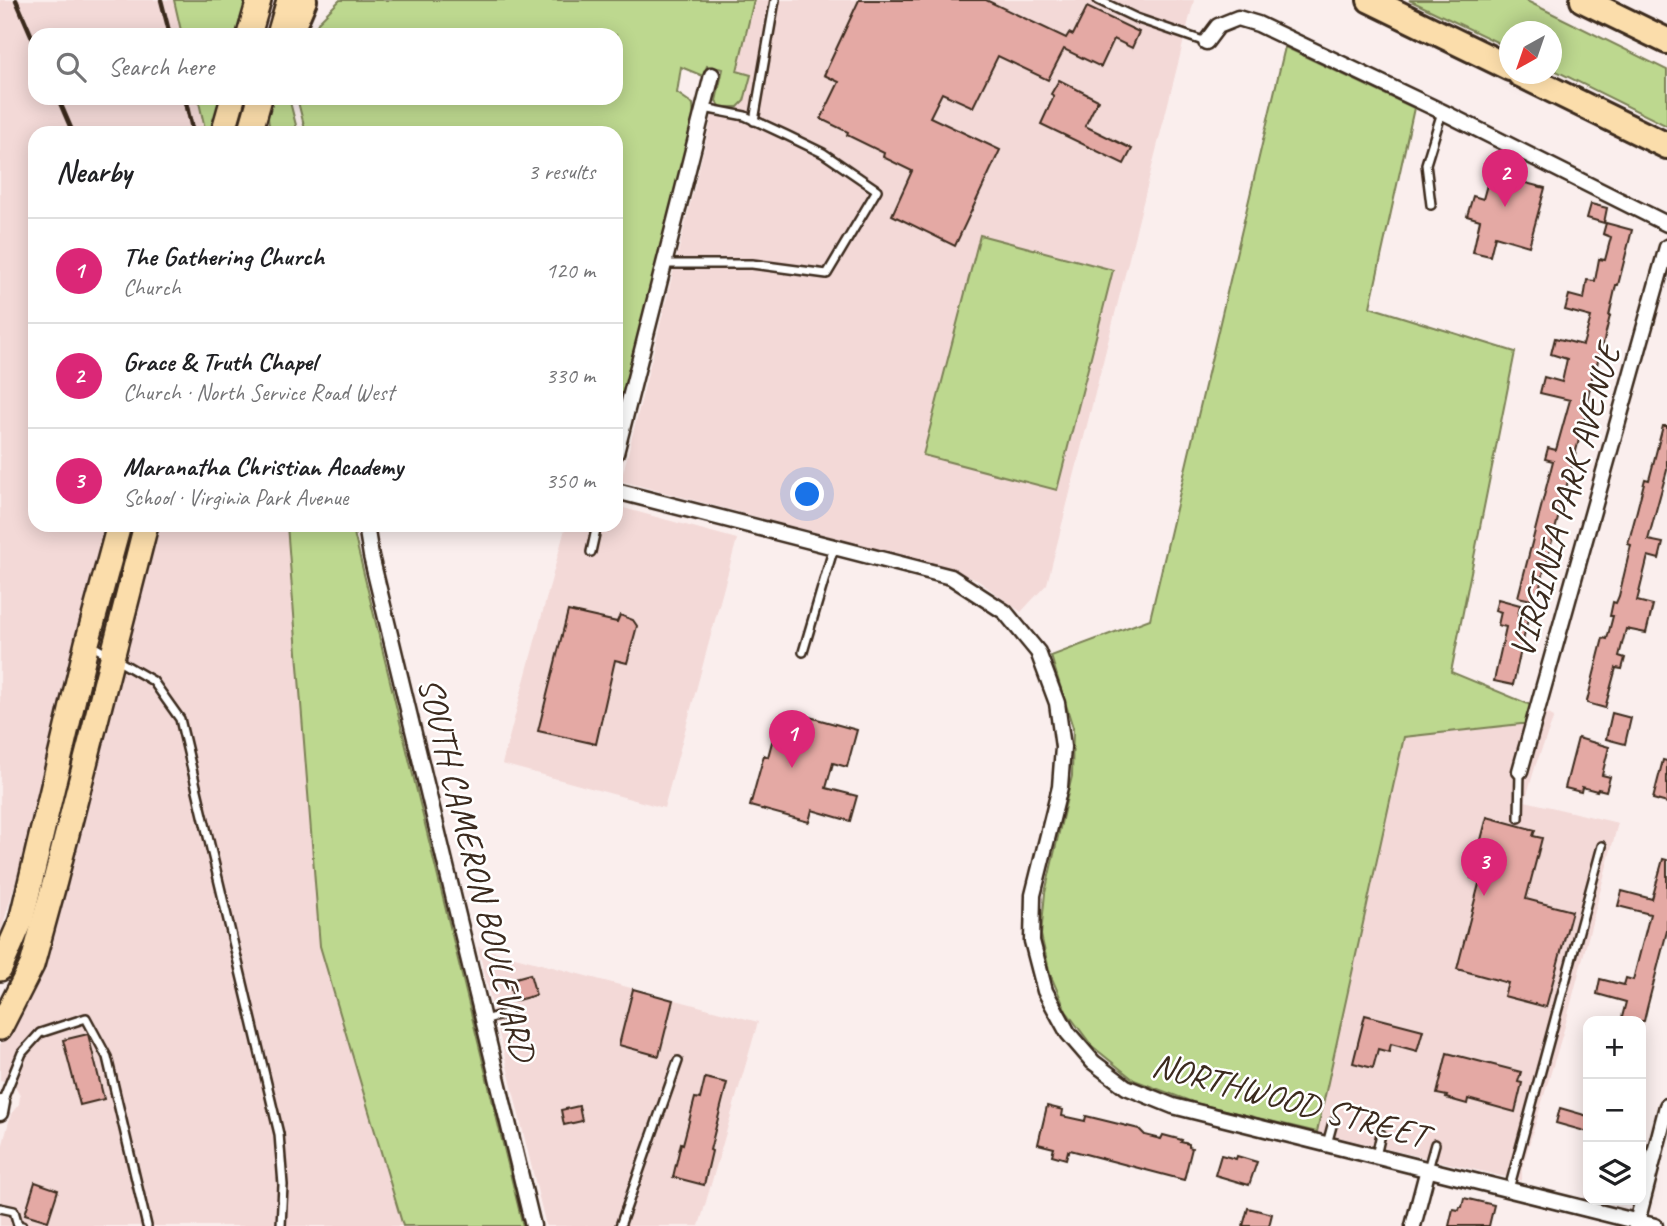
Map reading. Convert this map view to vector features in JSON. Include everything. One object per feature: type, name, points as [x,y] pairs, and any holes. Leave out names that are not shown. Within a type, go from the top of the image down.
[{"type":"highway","points":[[292,28],[304,0]]},
{"type":"highway","points":[[1370,0],[1499,63]]},
{"type":"highway","points":[[1583,0],[1667,41]]},
{"type":"highway","points":[[1540,84],[1667,146]]},
{"type":"main road","points":[[251,28],[259,0]]},
{"type":"main road","points":[[281,28],[289,0]]},
{"type":"main road","points":[[225,126],[231,105]]},
{"type":"main road","points":[[255,126],[259,105]]},
{"type":"main road","points":[[0,969],[21,920],[87,643],[117,532]]},
{"type":"main road","points":[[0,1028],[32,965],[144,532]]},
{"type":"street","points":[[1206,42],[1218,26],[1238,18],[1248,21],[1443,112],[1667,224]]},
{"type":"street","points":[[623,425],[712,75]]},
{"type":"street","name":"VIRGINIA PARK AVENUE","points":[[1520,771],[1667,247]]},
{"type":"street","name":"NORTHWOOD STREET","points":[[623,493],[950,577],[1005,612],[1038,652],[1057,703],[1063,747],[1060,787],[1033,895],[1032,941],[1045,992],[1068,1033],[1093,1062],[1126,1087],[1172,1106],[1509,1189],[1636,1224],[1655,1226]]},
{"type":"street","name":"SOUTH CAMERON BOULEVARD","points":[[367,532],[533,1226]]},
{"type":"street","points":[[1636,1224],[1667,1105]]},
{"type":"street","points":[[1413,1226],[1428,1169]]},
{"type":"lane","points":[[754,121],[775,0]]},
{"type":"lane","points":[[1098,0],[1136,18],[1206,42]]},
{"type":"lane","points":[[664,264],[752,264],[827,274],[877,190],[823,153],[745,116],[704,108]]},
{"type":"lane","points":[[1431,205],[1426,164],[1443,112]]},
{"type":"lane","points":[[591,552],[595,532]]},
{"type":"lane","points":[[803,652],[834,547]]},
{"type":"lane","points":[[87,643],[153,681],[180,719],[279,1134],[283,1185],[281,1226]]},
{"type":"lane","points":[[1519,818],[1520,771]]},
{"type":"lane","points":[[1509,1189],[1602,846]]},
{"type":"lane","points":[[483,1020],[508,1013]]},
{"type":"lane","points":[[1,1107],[22,1053],[40,1033],[86,1018],[107,1057],[146,1226]]},
{"type":"lane","points":[[620,1226],[678,1061]]},
{"type":"lane","points":[[1327,1144],[1333,1122]]},
{"type":"lane","points":[[1376,1156],[1381,1134]]},
{"type":"lane","points":[[1428,1169],[1435,1144]]},
{"type":"lane","points":[[0,1208],[14,1210],[18,1225],[22,1226]]},
{"type":"shaded area","points":[[0,0],[174,0],[180,28],[28,28],[28,105],[200,105],[204,126],[28,126],[28,532],[109,532],[42,792],[0,935]]},
{"type":"shaded area","points":[[741,0],[1194,0],[1047,584],[1021,612],[977,580],[939,565],[623,482]]},
{"type":"shaded area","points":[[623,508],[737,539],[664,808],[502,764],[564,532],[623,532]]},
{"type":"shaded area","points":[[152,532],[288,532],[320,946],[403,1226],[0,1226],[0,1155],[11,1114],[19,1104],[20,1096],[11,1083],[0,1080],[0,1043],[12,1026]]},
{"type":"shaded area","points":[[1538,708],[1554,717],[1525,801],[1618,823],[1565,1026],[1522,1168],[1522,1181],[1317,1132],[1404,737],[1533,724]]},
{"type":"shaded area","points":[[478,947],[758,1022],[699,1226],[546,1226]]},
{"type":"green space","points":[[174,0],[249,0],[241,28],[180,28]]},
{"type":"green space","points":[[340,0],[754,0],[737,71],[751,75],[744,101],[738,107],[721,107],[716,101],[723,69],[707,66],[703,76],[681,67],[677,93],[693,104],[694,122],[623,401],[623,126],[304,126],[299,105],[623,105],[623,28],[316,28]]},
{"type":"green space","points":[[1409,0],[1525,0],[1667,70],[1667,126],[1562,74],[1562,21],[1499,21],[1499,43]]},
{"type":"green space","points":[[1285,47],[1414,108],[1370,307],[1515,352],[1451,672],[1538,708],[1533,724],[1404,737],[1317,1132],[1195,1103],[1134,1080],[1092,1046],[1066,1011],[1050,974],[1041,935],[1045,893],[1072,776],[1073,728],[1051,656],[1150,619]]},
{"type":"green space","points":[[200,105],[221,105],[215,126],[204,126]]},
{"type":"green space","points":[[291,105],[296,126],[270,126],[270,107]]},
{"type":"green space","points":[[980,235],[1113,270],[1057,490],[923,455]]},
{"type":"green space","points":[[288,532],[354,532],[523,1226],[403,1226],[320,946]]},
{"type":"building","points":[[859,0],[986,0],[1066,38],[1069,33],[1073,35],[1087,7],[1139,32],[1132,48],[1114,39],[1101,67],[1064,49],[1048,80],[998,56],[973,107],[942,93],[930,117],[1000,150],[955,246],[892,215],[912,171],[883,157],[884,153],[821,119],[839,82],[824,75]]},
{"type":"building","points":[[1059,80],[1098,100],[1085,126],[1132,149],[1124,164],[1041,124],[1054,96],[1051,94]]},
{"type":"building","points":[[1493,163],[1525,172],[1522,182],[1545,188],[1529,246],[1495,236],[1490,256],[1473,252],[1480,220],[1467,216],[1473,196],[1483,199]]},
{"type":"building","points":[[1591,204],[1607,208],[1604,223],[1587,218]]},
{"type":"building","points":[[1606,223],[1632,230],[1536,601],[1518,597],[1553,461],[1545,459],[1548,448],[1556,450],[1570,400],[1540,393],[1544,377],[1562,382],[1567,359],[1551,354],[1555,338],[1583,345],[1591,317],[1565,310],[1569,295],[1584,299],[1587,280],[1595,281],[1599,259],[1605,260],[1611,237],[1603,234]]},
{"type":"building","points":[[1663,426],[1667,426],[1667,470],[1648,540],[1663,543],[1659,559],[1648,556],[1637,601],[1653,605],[1646,633],[1626,629],[1619,656],[1625,658],[1622,669],[1616,668],[1605,708],[1587,701],[1603,638],[1607,639],[1613,616],[1610,616],[1613,602],[1616,603],[1619,596],[1631,545],[1628,544],[1645,479],[1649,480]]},
{"type":"building","points":[[1498,599],[1520,605],[1518,616],[1528,619],[1513,685],[1494,681],[1506,627],[1498,625],[1501,612],[1495,610]]},
{"type":"building","points":[[568,611],[617,622],[620,615],[633,620],[637,626],[627,663],[615,660],[596,744],[538,731]]},
{"type":"building","points":[[791,712],[857,730],[847,767],[833,763],[826,788],[857,796],[850,821],[812,810],[809,822],[750,806],[764,755],[768,757],[778,719],[788,722]]},
{"type":"building","points":[[1612,713],[1631,718],[1625,744],[1606,739]]},
{"type":"building","points":[[1578,738],[1609,747],[1602,775],[1610,777],[1606,791],[1582,787],[1581,792],[1565,788]]},
{"type":"building","points":[[1663,760],[1667,761],[1667,803],[1653,799]]},
{"type":"building","points":[[1487,817],[1535,830],[1533,836],[1542,838],[1526,899],[1572,911],[1546,1007],[1504,996],[1508,983],[1457,969],[1480,880],[1471,878]]},
{"type":"building","points":[[1663,859],[1667,860],[1667,931],[1645,1016],[1622,1016],[1626,1002],[1597,994],[1600,979],[1624,985],[1626,978],[1633,980],[1650,914],[1618,906],[1622,891],[1652,899]]},
{"type":"building","points":[[530,974],[536,995],[514,1001],[508,980]]},
{"type":"building","points":[[633,989],[673,1000],[659,1056],[619,1045]]},
{"type":"building","points":[[1365,1015],[1423,1030],[1417,1051],[1391,1044],[1389,1052],[1378,1049],[1373,1068],[1353,1063]]},
{"type":"building","points":[[88,1034],[104,1099],[80,1105],[63,1040]]},
{"type":"building","points":[[1447,1053],[1521,1072],[1518,1082],[1522,1083],[1515,1112],[1468,1099],[1467,1104],[1437,1094]]},
{"type":"building","points":[[705,1078],[727,1083],[704,1185],[673,1177],[695,1098],[700,1099]]},
{"type":"building","points":[[579,1106],[582,1121],[564,1125],[561,1110]]},
{"type":"building","points":[[1047,1106],[1063,1110],[1062,1116],[1085,1121],[1086,1116],[1139,1129],[1145,1135],[1161,1139],[1163,1135],[1182,1140],[1181,1142],[1192,1148],[1184,1180],[1070,1150],[1066,1159],[1052,1155],[1054,1148],[1038,1144]]},
{"type":"building","points":[[1560,1108],[1583,1115],[1583,1131],[1556,1123]]},
{"type":"building","points":[[1221,1155],[1257,1162],[1249,1185],[1215,1175]]},
{"type":"building","points":[[35,1182],[58,1190],[48,1221],[25,1214]]},
{"type":"building","points":[[1464,1198],[1494,1205],[1489,1226],[1449,1226],[1453,1209],[1459,1210],[1462,1207]]},
{"type":"building","points":[[1248,1208],[1272,1214],[1269,1226],[1243,1226]]},
{"type":"railway","points":[[16,0],[28,28]]},
{"type":"railway","points":[[161,0],[168,28]]},
{"type":"railway","points":[[61,105],[70,126]]},
{"type":"railway","points":[[187,105],[191,126]]},
{"type":"place","name":"Grace & Truth Chapel","points":[[1505,207]]},
{"type":"place","name":"The Gathering Church","points":[[792,768]]},
{"type":"place","name":"Maranatha Christian Academy","points":[[1484,896]]}]
